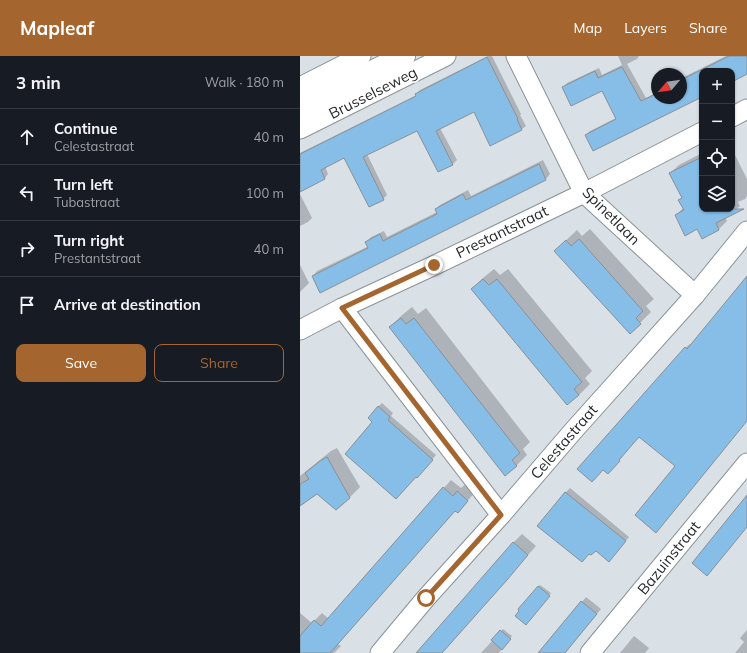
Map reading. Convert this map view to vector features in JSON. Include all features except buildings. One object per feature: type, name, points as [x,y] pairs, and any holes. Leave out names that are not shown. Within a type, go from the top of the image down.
[{"type":"street","points":[[300,87],[361,56]]},
{"type":"street","name":"Brusselseweg","points":[[300,108],[404,56]]},
{"type":"street","name":"Brusselseweg","points":[[300,129],[446,56]]},
{"type":"street","name":"Spinetlaan","points":[[516,56],[584,192],[695,295]]},
{"type":"street","points":[[735,115],[747,109]]},
{"type":"street","name":"Prestantstraat","points":[[300,330],[342,308],[584,192],[699,134]]},
{"type":"street","name":"Celestastraat","points":[[380,653],[426,598],[695,295],[747,231]]},
{"type":"street","points":[[342,308],[501,515]]},
{"type":"street","name":"Bazuinstraat","points":[[590,653],[747,463]]},
{"type":"route","points":[[426,598],[501,515],[342,308],[434,265]]}]
